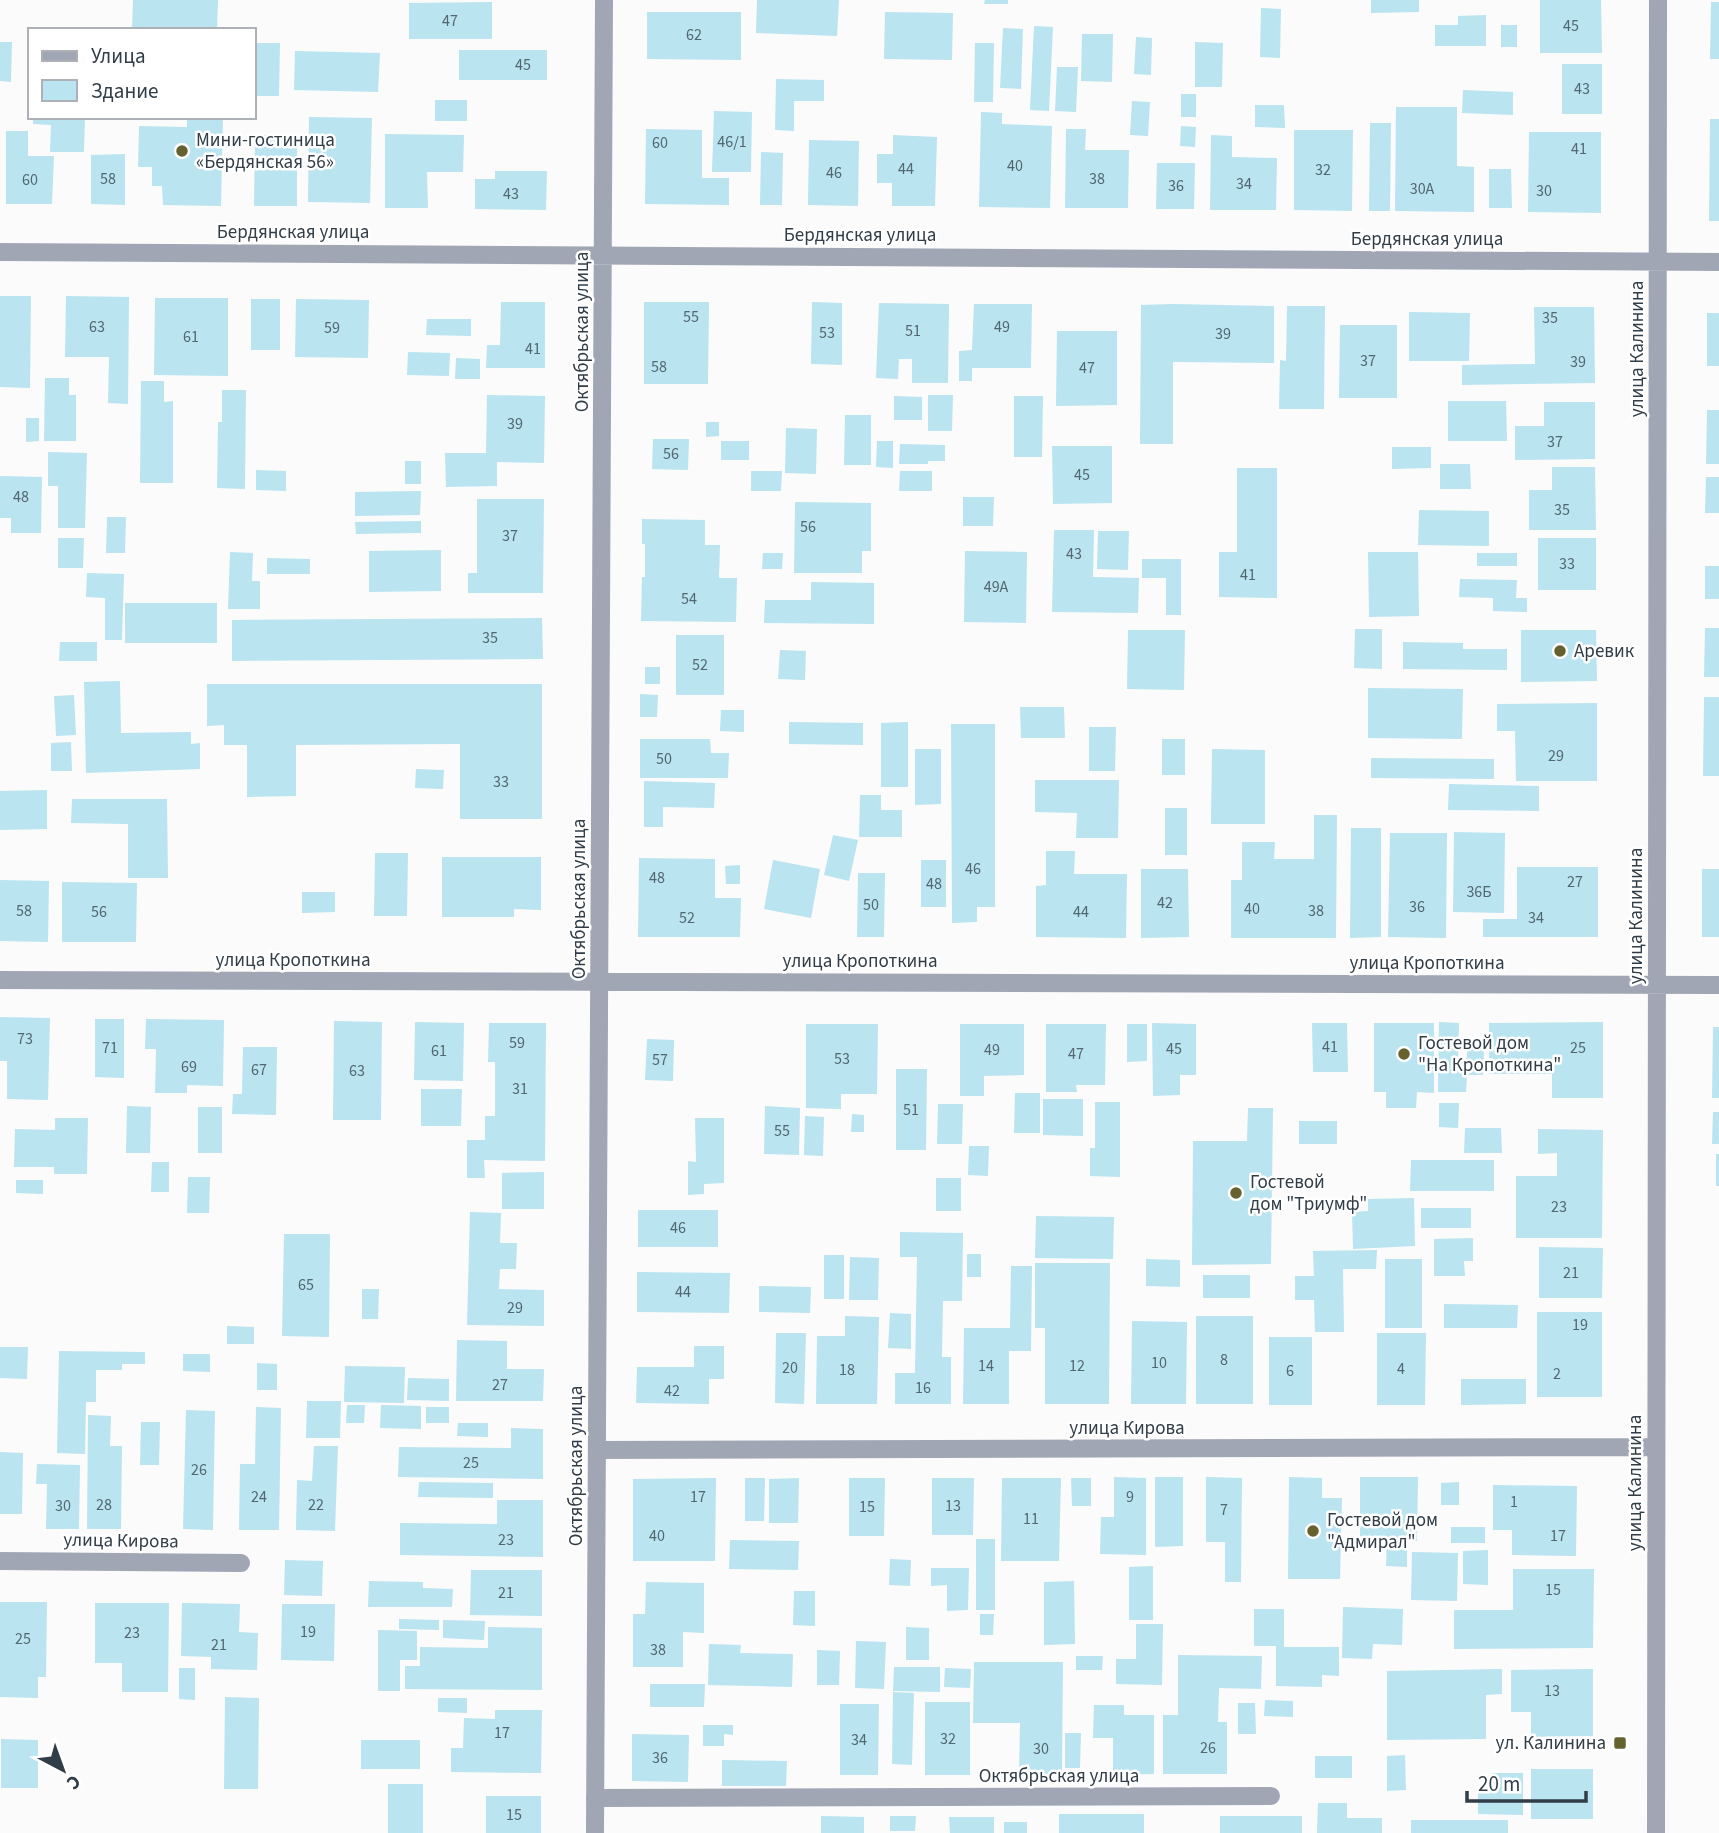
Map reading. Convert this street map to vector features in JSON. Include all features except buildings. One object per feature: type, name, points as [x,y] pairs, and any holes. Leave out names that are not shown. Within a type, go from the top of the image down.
[{"type":"street","name":"Октябрьская улица","points":[[595,1833],[604,0]]},
{"type":"street","name":"улица Калинина","points":[[1656,1833],[1658,0]]},
{"type":"street","name":"Бердянская улица","points":[[0,252],[1719,262]]},
{"type":"street","name":"улица Кропоткина","points":[[0,980],[1719,985]]},
{"type":"street","name":"улица Кирова","points":[[597,1450],[1656,1447]]},
{"type":"street","name":"улица Кирова","points":[[0,1561],[241,1563]]},
{"type":"street","name":"Октябрьская улица","points":[[595,1798],[1271,1796]]},
{"type":"place","name":"Мини-гостиница «Бердянская 56»","points":[[182,151]]},
{"type":"place","name":"Аревик","points":[[1560,651]]},
{"type":"place","name":"Гостевой дом \"На Кропоткина\"","points":[[1404,1054]]},
{"type":"place","name":"Гостевой дом \"Триумф\"","points":[[1236,1193]]},
{"type":"place","name":"Гостевой дом \"Адмирал\"","points":[[1313,1531]]},
{"type":"place","name":"ул. Калинина","points":[[1620,1743]]}]
